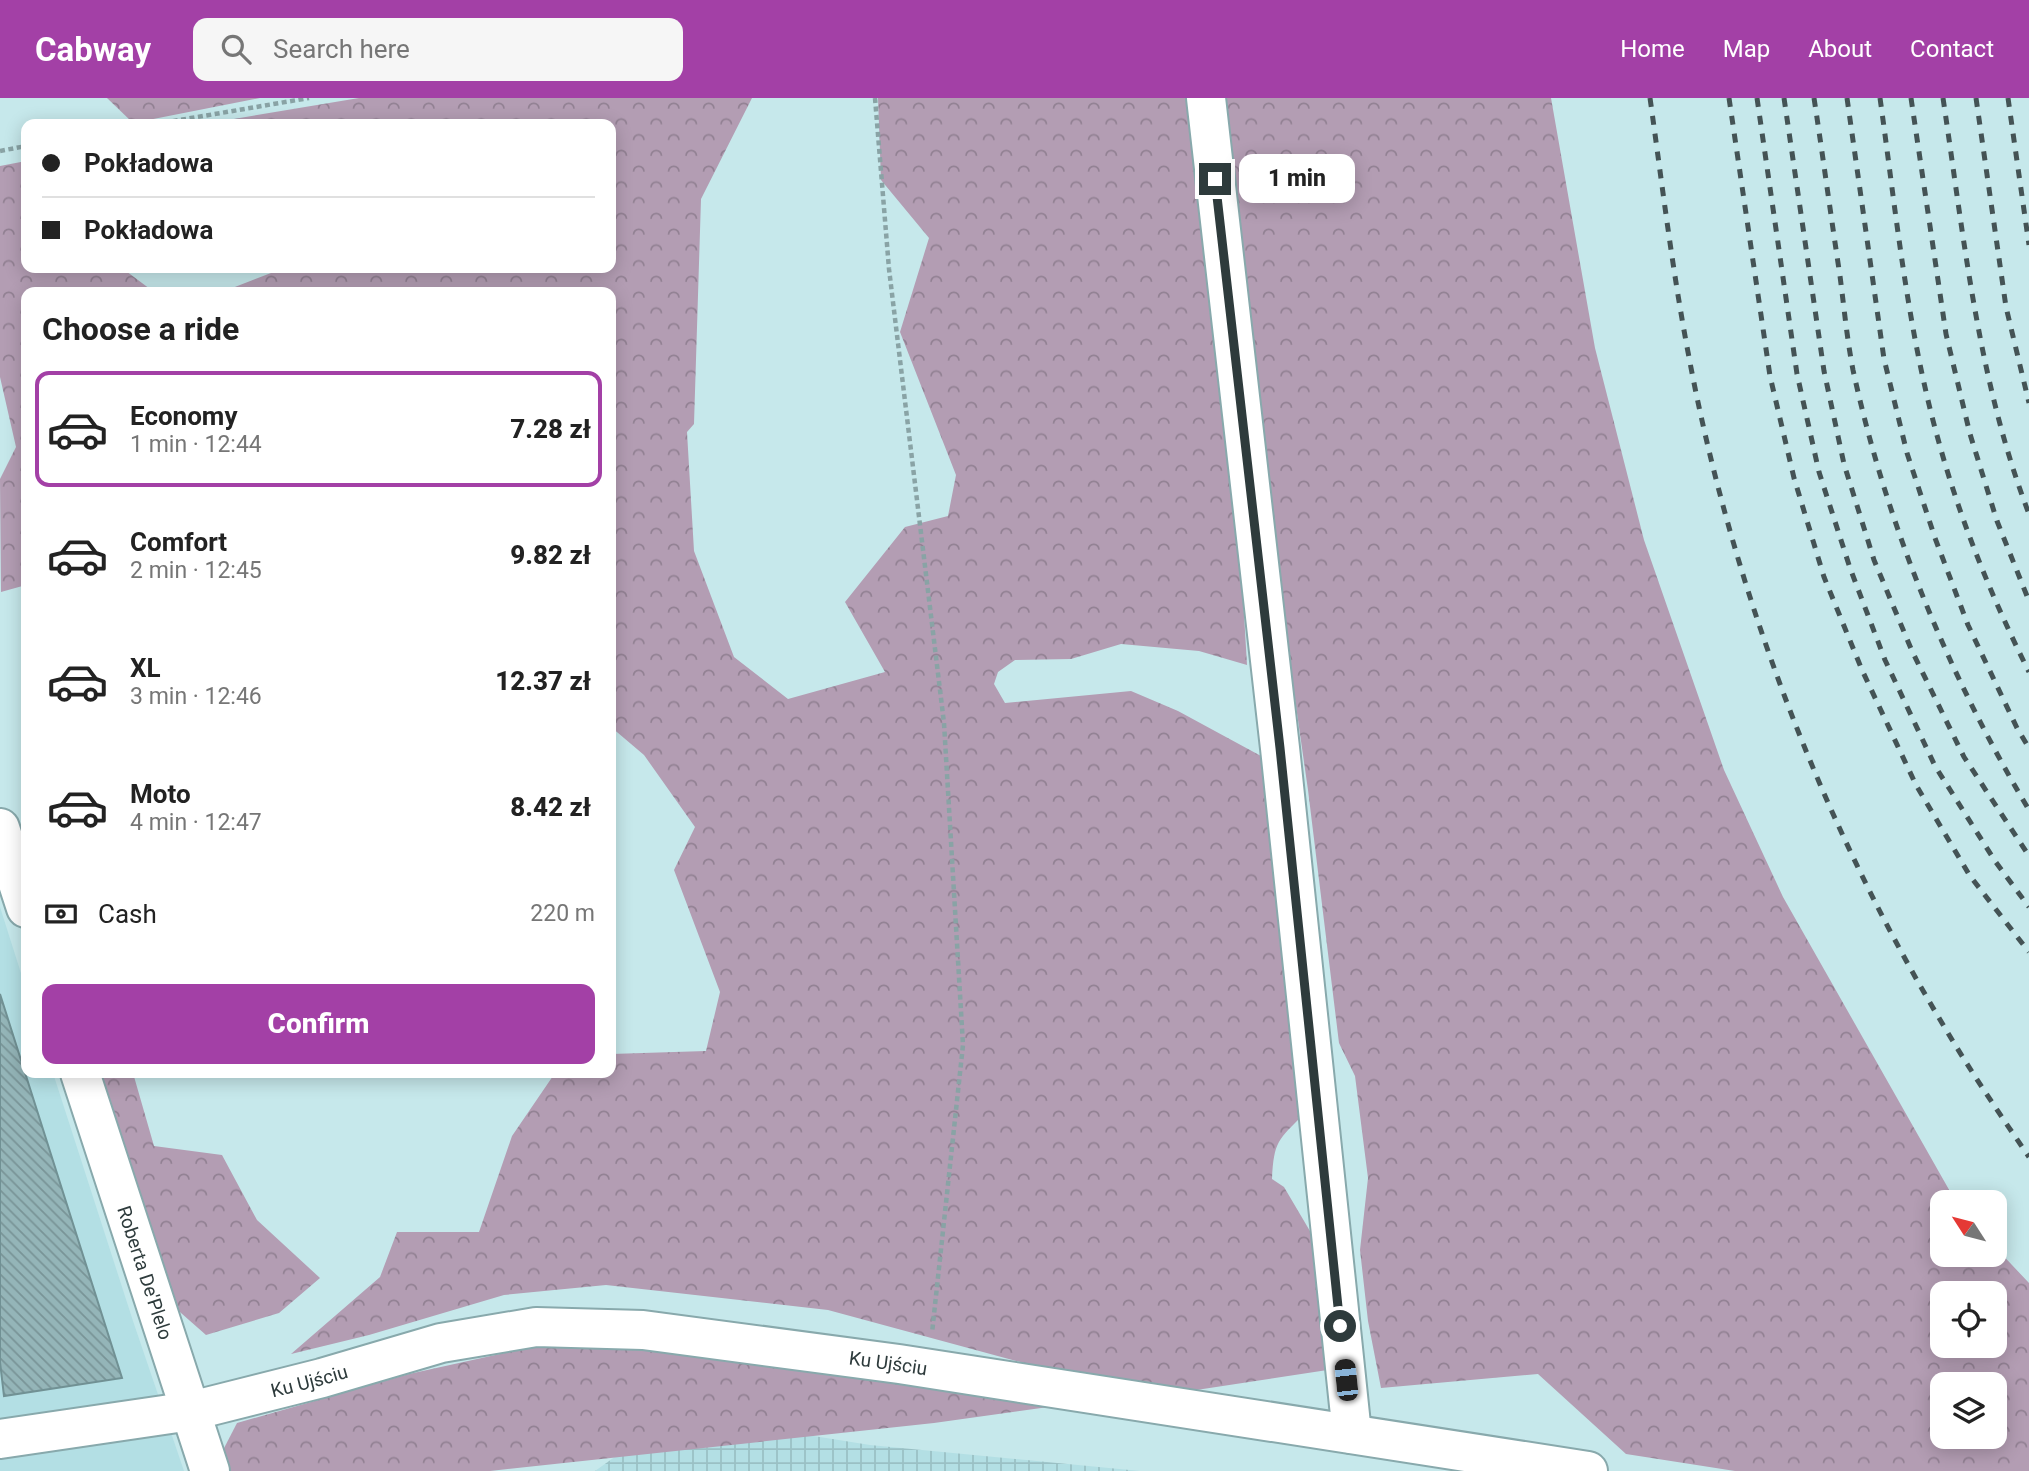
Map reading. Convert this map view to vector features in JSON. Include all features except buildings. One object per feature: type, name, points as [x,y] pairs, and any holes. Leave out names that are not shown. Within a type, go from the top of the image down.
[{"type":"street","points":[[1206,98],[1280,748],[1352,1434]]},
{"type":"street","points":[[0,828],[21,893]]},
{"type":"street","name":"Roberta De'Plelo","points":[[82,1078],[210,1471]]},
{"type":"street","name":"Ku Ujściu","points":[[0,1439],[191,1410],[323,1378],[441,1343],[536,1328],[643,1330],[928,1368],[1588,1471]]},
{"type":"path","points":[[185,119],[309,98]]},
{"type":"path","points":[[875,98],[889,269],[944,723],[963,1045],[928,1368]]},
{"type":"path","points":[[0,151],[21,147]]},
{"type":"shaded area","points":[[0,907],[21,973],[21,1078],[55,1078],[184,1471],[0,1471]]},
{"type":"shaded area","points":[[675,1414],[870,1445],[1140,1471],[595,1471]]},
{"type":"green space","points":[[107,98],[260,98],[153,119],[129,119]]},
{"type":"green space","points":[[359,98],[752,98],[701,199],[694,424],[687,432],[694,551],[734,657],[788,699],[885,672],[845,602],[905,527],[948,516],[956,475],[900,332],[929,238],[881,180],[878,98],[1186,98],[1240,546],[1247,665],[1199,651],[1121,644],[1071,659],[1015,660],[998,672],[994,684],[1005,703],[1131,691],[1178,711],[1261,756],[1304,1114],[1279,1142],[1274,1156],[1272,1179],[1284,1187],[1317,1243],[1334,1369],[1157,1396],[1120,1389],[828,1310],[606,1285],[504,1295],[369,1335],[291,1354],[380,1277],[397,1232],[479,1232],[512,1136],[552,1078],[616,1078],[616,1054],[706,1051],[720,992],[674,870],[695,827],[644,755],[616,731],[616,287],[235,287],[271,273],[616,273],[616,119],[234,119]]},
{"type":"green space","points":[[1225,98],[1551,98],[1595,348],[1644,540],[1724,770],[1783,897],[1949,1190],[1930,1190],[1930,1267],[2007,1267],[2007,1260],[2029,1283],[2029,1471],[1735,1471],[1626,1454],[1538,1374],[1381,1388],[1368,1321],[1360,1250],[1368,1178],[1355,1076],[1339,1043],[1283,615]]},
{"type":"green space","points":[[21,162],[21,273],[129,273],[147,287],[21,287],[21,586],[1,592],[0,479],[16,447],[0,377],[0,166]]},
{"type":"green space","points":[[98,1078],[134,1078],[154,1146],[222,1155],[257,1220],[320,1278],[279,1313],[206,1335],[164,1298]]},
{"type":"green space","points":[[627,1341],[1070,1404],[934,1423],[490,1471],[226,1471],[221,1454],[237,1423],[409,1374],[540,1345]]},
{"type":"railway","points":[[1650,98],[1677,289],[1706,439],[1755,613],[1785,698],[1819,783],[1898,945],[1963,1057],[2029,1157]]},
{"type":"railway","points":[[1729,98],[1770,376],[1794,478],[1824,577],[1862,670],[1916,785],[1970,876],[2029,952]]},
{"type":"railway","points":[[1757,98],[1797,374],[1819,472],[1850,568],[1885,660],[1935,766],[1995,861],[2029,907]]},
{"type":"railway","points":[[1784,98],[1824,371],[1844,464],[1874,560],[1912,651],[1964,757],[2029,856]]},
{"type":"railway","points":[[1814,98],[1853,370],[1883,485],[1923,598],[1947,652],[1972,706],[2029,810]]},
{"type":"railway","points":[[1847,98],[1884,359],[1907,453],[1968,625],[2029,748]]},
{"type":"railway","points":[[1880,98],[1910,312],[1927,397],[1956,499],[2002,616],[2029,672]]},
{"type":"railway","points":[[1911,98],[1946,334],[1970,434],[1997,521],[2029,601]]},
{"type":"railway","points":[[1943,98],[1966,256],[1985,361],[1997,413],[2029,514]]},
{"type":"railway","points":[[1976,98],[2006,307],[2029,403]]},
{"type":"railway","points":[[2008,98],[2029,245]]},
{"type":"route","points":[[1215,179],[1280,748],[1340,1326]]}]
